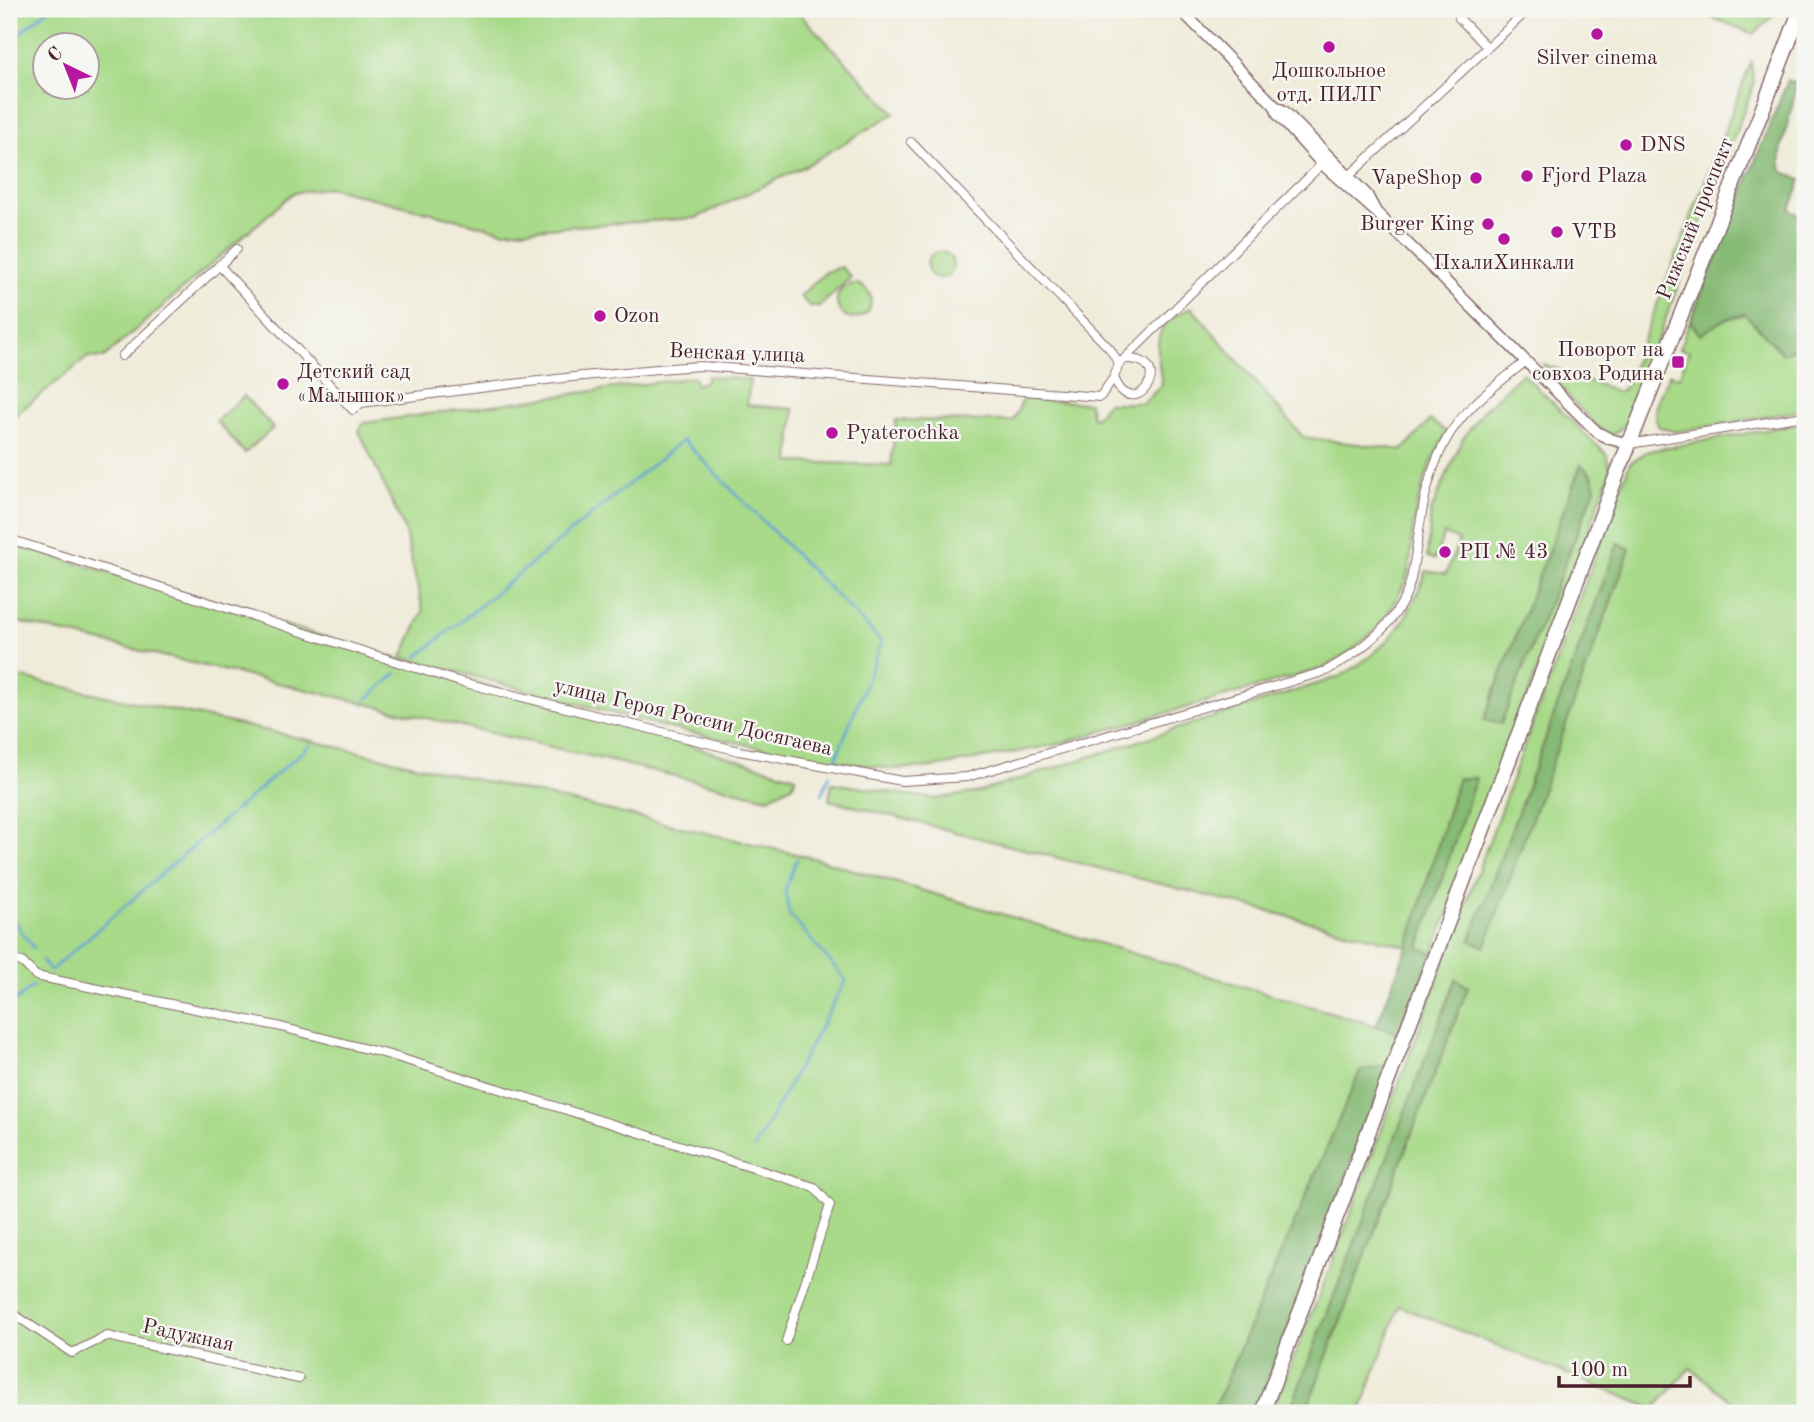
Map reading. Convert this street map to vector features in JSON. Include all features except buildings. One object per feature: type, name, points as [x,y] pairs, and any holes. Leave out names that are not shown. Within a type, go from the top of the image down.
[{"type":"highway","name":"Рижский проспект","points":[[1262,1413],[1629,444],[1723,215],[1801,9]]},
{"type":"street","points":[[1180,9],[1275,106],[1278,115],[1597,432],[1629,444],[1805,416]]},
{"type":"street","points":[[1349,176],[1486,46],[1529,9]]},
{"type":"street","points":[[1459,18],[1486,46]]},
{"type":"street","points":[[911,142],[1123,362]]},
{"type":"street","points":[[1326,160],[1349,176],[1367,195],[1376,212]]},
{"type":"street","points":[[1123,362],[1138,359],[1148,366],[1151,377],[1148,388],[1139,395],[1127,395],[1118,388],[1114,377],[1123,362],[1136,346],[1326,160]]},
{"type":"street","points":[[122,356],[237,249]]},
{"type":"street","name":"Венская улица","points":[[219,265],[352,410],[361,403],[639,369],[701,366],[1100,397],[1114,377]]},
{"type":"street","name":"улица Героя России Досягаева","points":[[9,539],[457,681],[725,748],[902,781],[967,777],[1326,671],[1360,651],[1381,631],[1403,599],[1410,581],[1418,524],[1432,469],[1444,442],[1462,413],[1526,361]]},
{"type":"street","points":[[9,959],[22,962],[36,976],[277,1026],[390,1055],[814,1187],[830,1205],[786,1340]]},
{"type":"street","name":"Радужная","points":[[9,1311],[72,1353],[107,1336],[299,1379]]},
{"type":"green space","points":[[9,9],[795,9],[895,113],[805,166],[696,218],[503,231],[329,187],[293,193],[103,358],[88,357],[9,420]]},
{"type":"green space","points":[[1690,9],[1775,9],[1771,18],[1754,34]]},
{"type":"green space","points":[[1751,63],[1754,84],[1626,424],[1614,434],[1604,433],[1574,403],[1543,364],[1618,392],[1625,387]]},
{"type":"green space","points":[[1788,80],[1795,83],[1781,160],[1782,171],[1801,180],[1790,210],[1805,218],[1805,343],[1783,354],[1745,314],[1723,320],[1700,335],[1690,321]]},
{"type":"green space","points":[[940,252],[950,255],[953,265],[950,275],[940,278],[930,275],[927,265],[930,255]]},
{"type":"green space","points":[[841,267],[851,277],[820,306],[809,306],[800,296],[826,272]]},
{"type":"green space","points":[[854,284],[866,289],[871,301],[866,313],[854,318],[842,313],[837,301],[842,289]]},
{"type":"green space","points":[[1191,307],[1303,437],[1403,450],[1430,420],[1447,432],[1421,490],[1413,527],[1410,567],[1399,595],[1382,621],[1363,642],[1324,668],[1054,745],[935,767],[892,769],[785,753],[665,727],[402,657],[423,611],[404,528],[359,431],[364,423],[694,377],[696,385],[706,381],[707,376],[750,380],[747,405],[794,409],[790,462],[891,465],[896,420],[1013,421],[1023,399],[1089,403],[1092,417],[1095,418],[1107,403],[1143,403],[1162,385],[1158,343],[1163,327],[1170,319]]},
{"type":"green space","points":[[1745,314],[1783,353],[1805,343],[1805,410],[1675,432],[1659,427],[1655,414],[1658,400],[1670,374],[1679,377],[1689,351],[1679,349],[1690,321],[1700,334],[1723,320]]},
{"type":"green space","points":[[1522,373],[1606,454],[1611,470],[1433,953],[829,800],[832,783],[935,799],[979,792],[1339,677],[1356,667],[1394,633],[1412,606],[1426,571],[1446,574],[1459,540],[1444,534],[1435,559],[1427,557],[1431,511],[1462,440],[1482,412]],"holes":[[[1581,466],[1592,475],[1501,724],[1484,720]]]},
{"type":"green space","points":[[244,396],[273,428],[245,453],[216,421]]},
{"type":"green space","points":[[1805,423],[1805,1413],[1746,1413],[1690,1368],[1654,1409],[1399,1306],[1360,1413],[1305,1413],[1356,1280],[1344,1270],[1289,1413],[1271,1413],[1329,1271],[1630,463],[1648,451]]},
{"type":"green space","points":[[1581,465],[1592,475],[1595,488],[1501,724],[1484,720]]},
{"type":"green space","points":[[9,543],[796,777],[792,786],[768,798],[9,620]]},
{"type":"green space","points":[[1618,543],[1630,549],[1485,947],[1470,941]]},
{"type":"green space","points":[[9,675],[269,731],[817,859],[1400,1033],[1389,1065],[1360,1072],[1212,1413],[9,1413]]},
{"type":"green space","points":[[1458,778],[1476,778],[1419,948],[1433,953],[1400,1033],[1376,1026],[1408,945]]},
{"type":"green space","points":[[1456,979],[1468,987],[1305,1413],[1289,1413]]},
{"type":"green space","points":[[1389,1065],[1255,1413],[1212,1413],[1360,1071]]},
{"type":"waterway","points":[[9,42],[49,9]]},
{"type":"waterway","points":[[417,657],[683,440],[882,642],[835,761]]},
{"type":"waterway","points":[[366,700],[397,673]]},
{"type":"waterway","points":[[42,960],[50,971],[310,745]]},
{"type":"waterway","points":[[822,794],[830,775]]},
{"type":"waterway","points":[[754,1149],[846,980],[789,914],[785,889],[797,859]]},
{"type":"waterway","points":[[9,915],[34,948]]},
{"type":"waterway","points":[[9,1006],[33,986]]},
{"type":"place","name":"Silver cinema","points":[[1597,34]]},
{"type":"place","name":"Дошкольное отд. ПИЛГ","points":[[1329,47]]},
{"type":"place","name":"DNS","points":[[1626,145]]},
{"type":"place","name":"Fjord Plaza","points":[[1527,176]]},
{"type":"place","name":"VapeShop","points":[[1476,178]]},
{"type":"place","name":"Burger King","points":[[1488,224]]},
{"type":"place","name":"VTB","points":[[1557,232]]},
{"type":"place","name":"ПхалиХинкали","points":[[1504,239]]},
{"type":"place","name":"Ozon","points":[[600,316]]},
{"type":"place","name":"Поворот на совхоз Родина","points":[[1678,362]]},
{"type":"place","name":"Детский сад «Малышок»","points":[[283,384]]},
{"type":"place","name":"Pyaterochka","points":[[832,433]]},
{"type":"place","name":"РП № 43","points":[[1445,552]]}]
